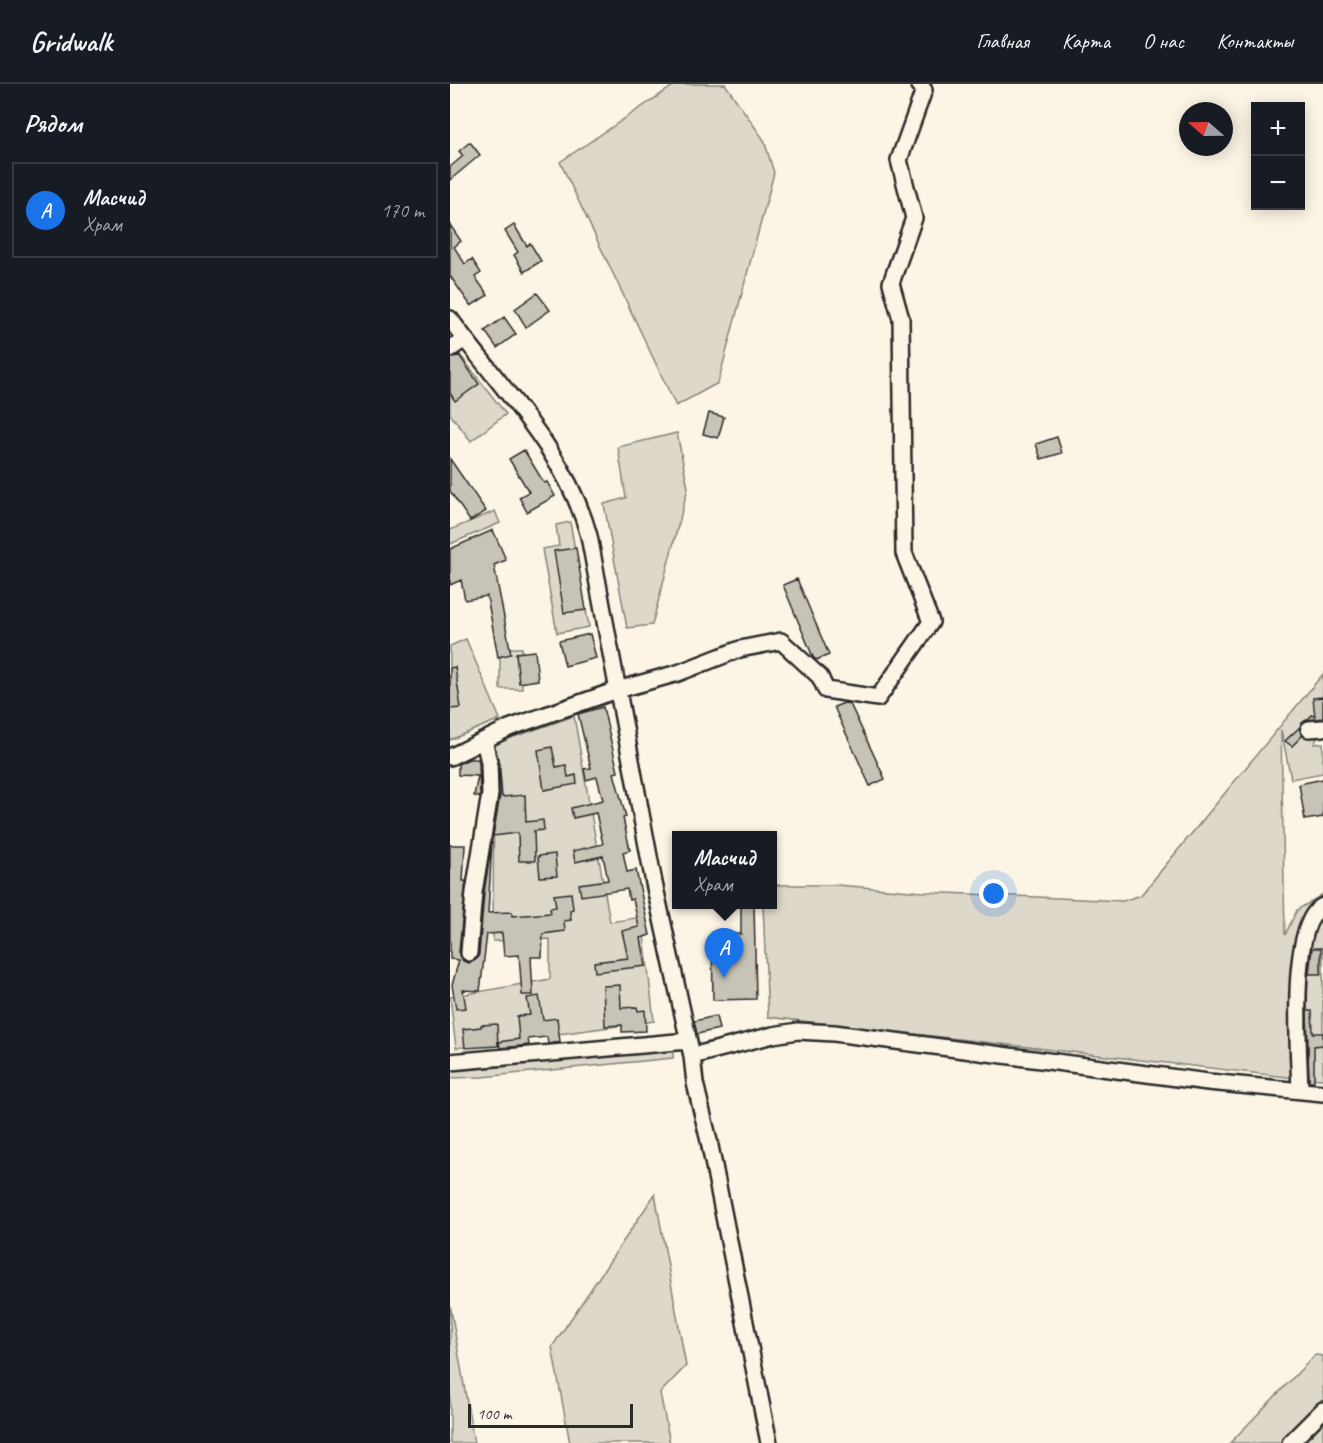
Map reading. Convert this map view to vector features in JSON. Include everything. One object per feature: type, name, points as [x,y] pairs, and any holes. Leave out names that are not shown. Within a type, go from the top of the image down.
[{"type":"street","points":[[450,757],[508,728],[617,690],[678,673],[740,649],[781,641],[820,677],[826,690],[878,698],[931,622],[904,552],[901,319],[891,283],[914,218],[899,160],[924,90],[919,84]]},
{"type":"street","points":[[450,319],[540,433],[576,495],[589,536],[654,883],[690,1048],[695,1083],[709,1141],[769,1443]]},
{"type":"street","points":[[450,349],[465,339]]},
{"type":"street","points":[[469,953],[474,892],[490,794],[489,762],[484,740]]},
{"type":"street","points":[[1299,1090],[1297,995],[1301,950],[1308,923],[1323,906]]},
{"type":"street","points":[[450,1062],[690,1048],[807,1032],[834,1033],[1197,1080],[1323,1093]]},
{"type":"street","points":[[1290,1443],[1323,1410]]},
{"type":"shaded area","points":[[676,84],[725,84],[764,140],[774,173],[718,383],[676,406],[560,162]]},
{"type":"shaded area","points":[[457,351],[506,414],[471,441],[450,414],[450,356]]},
{"type":"shaded area","points":[[677,433],[688,488],[652,625],[627,628],[604,504],[626,498],[618,447]]},
{"type":"shaded area","points":[[495,511],[500,523],[450,544],[450,530]]},
{"type":"shaded area","points":[[570,522],[589,627],[557,633],[542,549],[559,546],[556,525]]},
{"type":"shaded area","points":[[466,639],[500,719],[450,740],[450,646]]},
{"type":"shaded area","points":[[500,648],[522,648],[522,689],[500,689]]},
{"type":"shaded area","points":[[1323,674],[1323,728],[1314,744],[1323,743],[1323,773],[1291,779],[1281,730],[1285,935],[1297,910],[1323,894],[1323,1079],[1287,1077],[768,1017],[763,909],[777,909],[777,885],[837,885],[923,892],[1123,901],[1141,895]]},
{"type":"shaded area","points":[[574,716],[610,922],[642,917],[654,1021],[456,1048],[450,997],[550,979],[550,939],[493,941],[494,744]]},
{"type":"shaded area","points":[[673,1043],[673,1058],[482,1077],[450,1078],[450,1061]]},
{"type":"shaded area","points":[[655,1194],[686,1366],[660,1393],[670,1443],[570,1443],[552,1347]]},
{"type":"shaded area","points":[[450,1304],[474,1443],[450,1443]]},
{"type":"shaded area","points":[[1315,1355],[1323,1356],[1323,1443],[1230,1443]]},
{"type":"building","points":[[470,142],[480,155],[450,180],[450,167],[463,156],[459,151]]},
{"type":"building","points":[[450,225],[461,241],[454,247],[465,264],[472,259],[481,273],[475,277],[488,295],[471,306],[450,276]]},
{"type":"building","points":[[514,225],[527,246],[530,243],[541,261],[524,272],[514,255],[518,252],[505,231]]},
{"type":"building","points":[[537,293],[550,310],[526,327],[515,309]]},
{"type":"building","points":[[504,317],[516,334],[497,348],[485,331]]},
{"type":"building","points":[[459,355],[479,384],[455,401],[450,393],[450,359]]},
{"type":"building","points":[[709,413],[724,417],[718,438],[703,434]]},
{"type":"building","points":[[1057,437],[1062,453],[1041,459],[1036,444]]},
{"type":"building","points":[[524,450],[544,483],[547,482],[555,496],[527,512],[519,497],[529,492],[509,459]]},
{"type":"building","points":[[450,459],[486,511],[470,521],[450,491]]},
{"type":"building","points":[[493,530],[506,560],[494,565],[511,654],[498,657],[487,596],[465,600],[461,580],[450,585],[450,549]]},
{"type":"building","points":[[576,548],[586,610],[564,613],[554,551]]},
{"type":"building","points":[[797,579],[829,655],[816,660],[783,585]]},
{"type":"building","points":[[590,634],[596,658],[565,666],[559,641]]},
{"type":"building","points":[[535,651],[538,680],[519,683],[516,653]]},
{"type":"building","points":[[455,667],[461,708],[450,709],[450,668]]},
{"type":"building","points":[[1323,697],[1323,718],[1307,720],[1312,715],[1315,717],[1313,698]]},
{"type":"building","points":[[844,703],[850,704],[885,779],[870,786],[834,707]]},
{"type":"building","points":[[603,707],[618,772],[614,773],[626,817],[623,818],[630,850],[623,852],[627,872],[636,870],[650,935],[641,938],[646,966],[595,972],[594,962],[628,958],[622,931],[639,927],[633,899],[629,900],[627,889],[581,896],[579,884],[608,880],[603,856],[575,862],[573,851],[603,844],[596,813],[573,818],[571,808],[603,800],[597,777],[586,780],[584,769],[591,768],[578,714]]},
{"type":"building","points":[[1300,727],[1302,736],[1292,746],[1285,741]]},
{"type":"building","points":[[552,747],[556,767],[566,765],[568,777],[576,775],[577,784],[544,790],[538,750]]},
{"type":"building","points":[[498,758],[502,797],[525,795],[526,822],[543,820],[544,830],[534,831],[535,861],[519,861],[518,833],[493,836],[500,795]]},
{"type":"building","points":[[469,759],[478,759],[479,762],[480,797],[474,796],[478,776],[458,775],[458,764]]},
{"type":"building","points":[[1323,779],[1323,817],[1305,820],[1299,784]]},
{"type":"building","points":[[492,842],[488,913],[512,912],[512,916],[551,913],[550,908],[556,907],[554,895],[571,893],[573,909],[570,910],[571,920],[564,921],[565,931],[543,934],[542,957],[531,957],[533,995],[522,995],[519,955],[504,956],[502,933],[487,934],[480,991],[463,990],[466,1008],[456,1009],[452,985],[459,960],[450,959],[450,845],[465,845],[463,881],[466,881],[459,952],[463,961],[469,963],[477,959],[479,954],[484,893]]},
{"type":"building","points":[[555,854],[557,876],[540,877],[538,856]]},
{"type":"building","points":[[741,909],[754,909],[756,999],[713,1000],[712,934],[741,934]]},
{"type":"building","points":[[1312,948],[1321,948],[1321,974],[1309,974]]},
{"type":"building","points":[[620,985],[621,1008],[637,1007],[638,1011],[645,1010],[646,1031],[622,1032],[622,1025],[605,1026],[603,986]]},
{"type":"building","points":[[539,996],[543,1020],[557,1018],[560,1042],[548,1044],[547,1037],[528,1039],[529,1045],[500,1048],[499,1042],[519,1039],[517,1016],[530,1015],[527,998]]},
{"type":"building","points":[[1307,1011],[1312,1011],[1313,1033],[1323,1033],[1323,1045],[1314,1046],[1314,1082],[1309,1082]]},
{"type":"building","points":[[716,1016],[719,1029],[697,1034],[694,1021]]},
{"type":"building","points":[[497,1024],[498,1046],[465,1048],[463,1029]]},
{"type":"place","name":"Масчид","points":[[724,978]]}]
